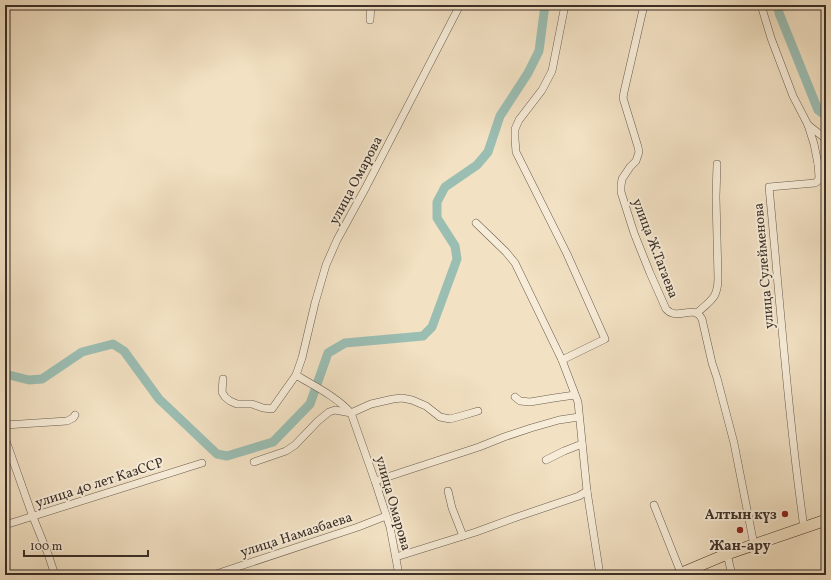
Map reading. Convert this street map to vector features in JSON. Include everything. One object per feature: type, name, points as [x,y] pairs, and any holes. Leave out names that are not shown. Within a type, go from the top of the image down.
[{"type":"main road","points":[[679,574],[727,554],[826,520]]},
{"type":"street","points":[[370,20],[371,5]]},
{"type":"street","name":"улица Омарова","points":[[223,379],[222,392],[230,401],[237,404],[248,403],[263,408],[272,409],[296,375],[302,358],[326,265],[337,240],[460,5]]},
{"type":"street","points":[[562,360],[605,339],[567,254],[516,152],[515,129],[519,120],[542,90],[552,71],[565,5]]},
{"type":"street","name":"улица Ж.Тагаева","points":[[644,5],[623,98],[638,147],[638,155],[636,161],[622,179],[621,192],[634,233],[666,309],[674,314],[688,312],[697,313]]},
{"type":"street","name":"улица Сулейменова","points":[[761,5],[770,38],[793,96],[808,125],[818,164],[819,177],[818,181],[815,183],[769,187],[795,465],[804,528]]},
{"type":"street","points":[[808,125],[826,139]]},
{"type":"street","points":[[818,164],[826,162]]},
{"type":"street","points":[[717,164],[717,290],[715,296],[697,313],[702,319],[712,363],[734,443],[754,545]]},
{"type":"street","points":[[476,223],[506,252],[515,263],[562,360],[578,402],[587,491],[600,575]]},
{"type":"street","points":[[296,375],[321,390],[351,412]]},
{"type":"street","points":[[515,397],[520,401],[530,402],[575,396]]},
{"type":"street","points":[[254,462],[286,451],[295,445],[318,421],[329,412],[335,410],[351,412],[371,404],[402,398],[412,400],[426,406],[440,417],[450,419],[478,411]]},
{"type":"street","name":"улица Омарова","points":[[351,412],[390,527],[399,575]]},
{"type":"street","points":[[5,425],[67,421],[75,415]]},
{"type":"street","points":[[375,481],[479,447],[530,428],[559,420],[579,417]]},
{"type":"street","points":[[5,438],[55,575]]},
{"type":"street","points":[[546,460],[582,444]]},
{"type":"street","name":"улица 40 лет КазССР","points":[[5,525],[202,463]]},
{"type":"street","points":[[448,491],[452,508],[463,536]]},
{"type":"street","points":[[396,557],[463,536],[579,496],[587,491]]},
{"type":"street","points":[[654,504],[679,574]]},
{"type":"street","name":"улица Намазбаева","points":[[213,575],[358,527],[386,516]]},
{"type":"street","points":[[727,554],[732,575]]},
{"type":"waterway","points":[[5,374],[29,380],[42,379],[82,352],[113,344],[124,351],[159,399],[217,454],[227,456],[273,442],[310,404],[328,353],[345,343],[423,336],[432,327],[457,259],[455,246],[437,218],[437,202],[445,187],[477,165],[488,152],[500,116],[528,73],[539,51],[545,5]]},
{"type":"waterway","points":[[778,5],[779,13],[818,110],[826,116]]},
{"type":"place","name":"Алтын күз","points":[[785,514]]},
{"type":"place","name":"Жан-ару","points":[[740,530]]}]
